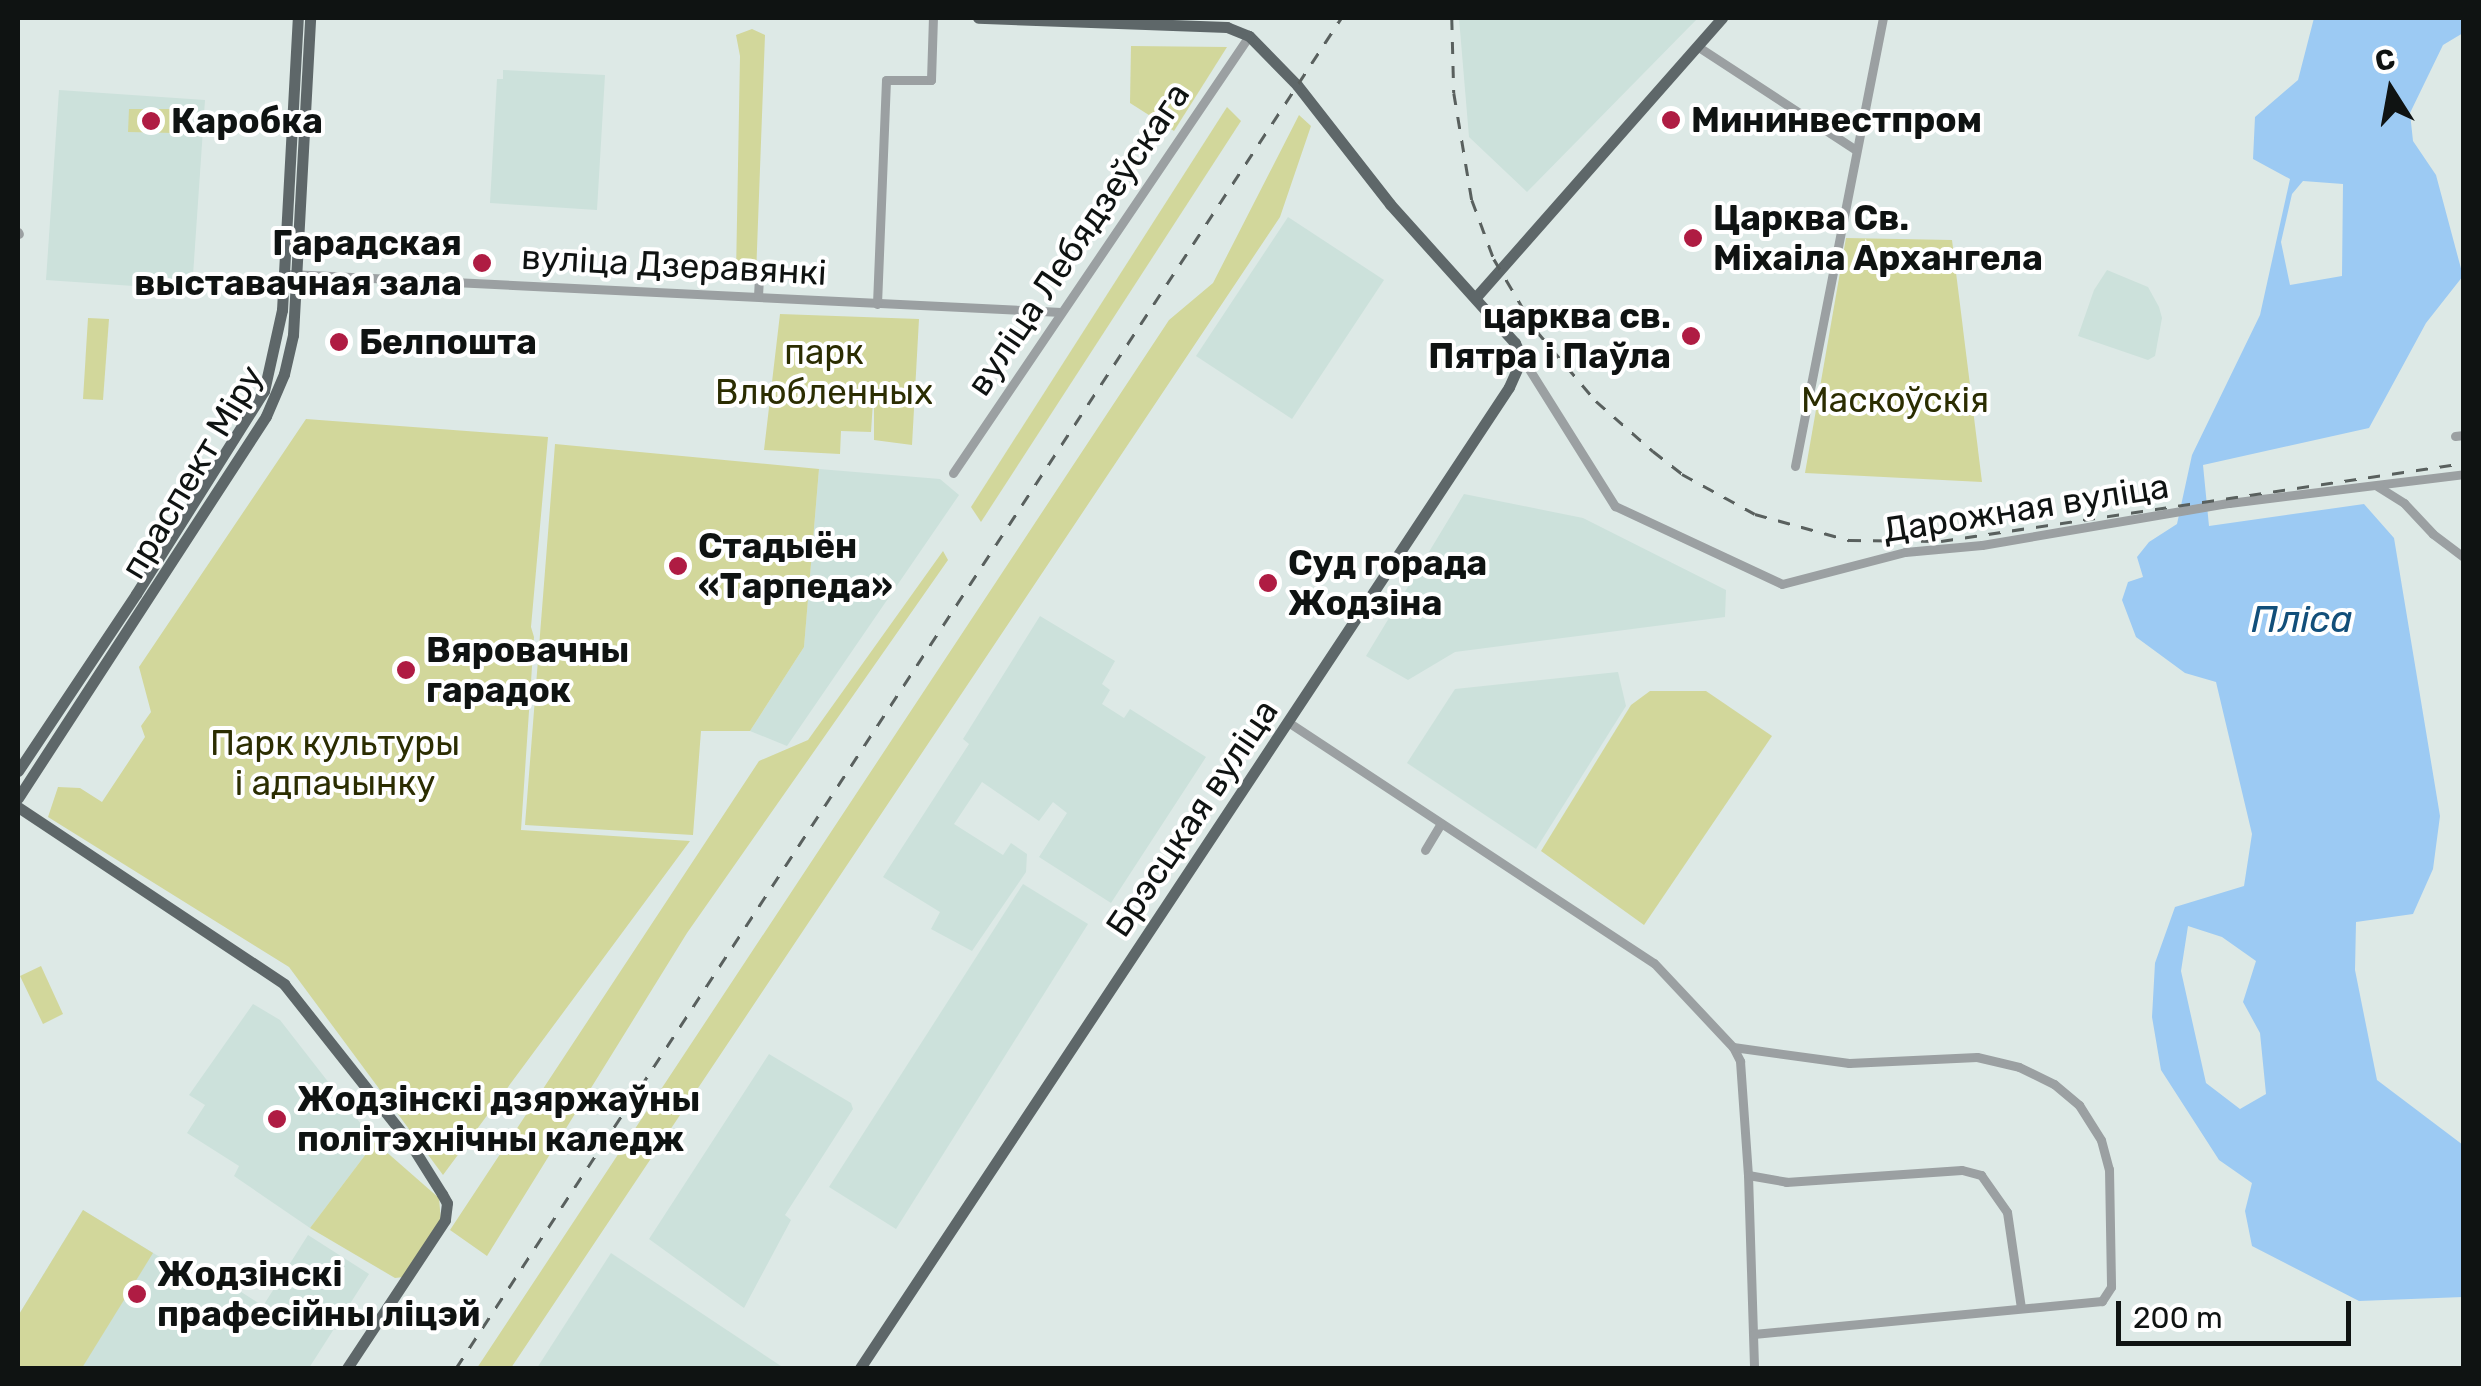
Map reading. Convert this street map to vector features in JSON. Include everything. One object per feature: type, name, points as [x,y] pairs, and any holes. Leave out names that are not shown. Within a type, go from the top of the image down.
[{"type":"main road","name":"праспект Міру","points":[[298,18],[302,57]]},
{"type":"main road","name":"праспект Міру","points":[[18,798],[253,414],[274,357],[291,274],[302,57],[310,18]]},
{"type":"main road","points":[[978,18],[1226,27],[1249,36],[1297,85],[1390,204],[1515,343],[1522,358]]},
{"type":"main road","points":[[1476,297],[1722,18]]},
{"type":"main road","name":"Брэсцкая вуліца","points":[[860,1368],[1509,387],[1522,358]]},
{"type":"main road","name":"праспект Міру","points":[[18,771],[138,603]]},
{"type":"main road","points":[[18,808],[284,984],[410,1143],[447,1203],[448,1212],[434,1239],[347,1368]]},
{"type":"street","points":[[877,304],[886,80],[931,80],[933,18]]},
{"type":"street","points":[[1796,466],[1883,18]]},
{"type":"street","name":"вуліца Лебядзеўскага","points":[[953,474],[1249,36]]},
{"type":"street","points":[[1698,46],[1856,150]]},
{"type":"street","name":"вуліца Дзеравянкі","points":[[291,274],[731,290],[758,296],[877,304],[1061,312]]},
{"type":"street","points":[[758,296],[759,279]]},
{"type":"street","name":"Дарожная вуліца","points":[[1522,358],[1615,506],[1782,584],[1904,552],[1982,545],[2219,504],[2464,474]]},
{"type":"street","points":[[2377,486],[2404,503],[2433,534],[2464,557]]},
{"type":"street","points":[[1288,722],[1654,963],[1732,1048],[1740,1061],[1748,1175],[1754,1368]]},
{"type":"street","points":[[1425,850],[1441,822]]},
{"type":"street","points":[[1732,1048],[1849,1063],[1977,1057],[2019,1067],[2054,1084],[2078,1105],[2102,1140],[2109,1169],[2111,1286],[2102,1301],[1754,1334]]},
{"type":"street","points":[[1748,1175],[1786,1182],[1962,1170],[1982,1176],[2007,1212],[2021,1308]]},
{"type":"shaded area","points":[[1459,18],[1698,18],[1527,192],[1469,137]]},
{"type":"shaded area","points":[[503,70],[605,75],[597,210],[490,203],[497,79],[503,79]]},
{"type":"shaded area","points":[[59,90],[205,100],[192,290],[46,280]]},
{"type":"shaded area","points":[[1288,217],[1384,280],[1292,419],[1196,356]]},
{"type":"shaded area","points":[[2107,270],[2148,287],[2159,307],[2162,318],[2155,356],[2148,360],[2078,336],[2094,290]]},
{"type":"shaded area","points":[[819,469],[940,479],[959,495],[787,746],[750,731],[804,647]]},
{"type":"shaded area","points":[[1464,494],[1583,518],[1726,590],[1725,617],[1455,652],[1408,680],[1366,656]]},
{"type":"shaded area","points":[[1040,616],[1115,661],[1102,684],[1110,690],[1102,704],[1124,718],[1130,709],[1206,757],[1111,903],[1039,857],[1067,813],[1053,802],[1039,821],[982,782],[954,824],[1003,855],[1011,843],[1027,854],[1026,872],[972,951],[931,929],[940,912],[883,877],[969,744],[963,739]]},
{"type":"shaded area","points":[[1618,672],[1626,706],[1536,849],[1407,763],[1455,689]]},
{"type":"shaded area","points":[[1023,884],[1088,924],[896,1229],[829,1187]]},
{"type":"shaded area","name":"Жодзінскі дзяржаўны політэхнічны каледж","points":[[253,1004],[280,1020],[375,1142],[310,1228],[234,1176],[239,1166],[187,1133],[205,1105],[189,1095]]},
{"type":"shaded area","points":[[769,1054],[851,1103],[853,1109],[785,1215],[791,1220],[744,1308],[649,1239]]},
{"type":"shaded area","name":"Жодзінскі прафесійны ліцэй","points":[[83,1210],[199,1281],[207,1270],[263,1306],[308,1235],[369,1274],[309,1368],[18,1368],[18,1316]]},
{"type":"shaded area","points":[[611,1253],[784,1368],[537,1368]]},
{"type":"green space","points":[[752,29],[765,35],[756,276],[736,274],[740,56],[736,35]]},
{"type":"green space","points":[[1131,46],[1227,47],[1174,131],[1130,103]]},
{"type":"green space","points":[[1227,107],[1241,121],[981,522],[971,507]]},
{"type":"green space","name":"Каробка","points":[[129,109],[174,109],[174,133],[128,132]]},
{"type":"green space","points":[[1299,115],[1311,126],[1280,217],[511,1368],[477,1368],[1169,320],[1213,283]]},
{"type":"green space","name":"Маскоўскія","points":[[1846,238],[1952,240],[1982,482],[1805,473]]},
{"type":"green space","name":"парк Влюбленных","points":[[780,314],[919,319],[912,445],[874,440],[874,386],[871,432],[841,431],[840,454],[764,450]]},
{"type":"green space","points":[[88,318],[109,319],[103,400],[83,399]]},
{"type":"green space","name":"Парк культуры і адпачынку","points":[[306,419],[548,437],[531,627],[534,637],[521,830],[690,841],[443,1175],[289,967],[48,817],[58,787],[80,788],[102,802],[145,737],[141,726],[151,712],[139,667]]},
{"type":"green space","name":"Стадыён «Тарпеда»","points":[[555,444],[819,469],[804,647],[750,731],[701,731],[693,835],[525,825]]},
{"type":"green space","points":[[943,551],[948,560],[687,933],[487,1256],[450,1230],[759,761],[808,740]]},
{"type":"green space","points":[[1650,691],[1706,691],[1772,736],[1644,925],[1541,851],[1631,705]]},
{"type":"green space","points":[[41,966],[63,1014],[43,1024],[20,976]]},
{"type":"green space","points":[[375,1142],[439,1198],[441,1221],[404,1277],[395,1278],[310,1228]]},
{"type":"green space","points":[[83,1210],[153,1253],[82,1368],[18,1368],[18,1316]]},
{"type":"water","name":"Пліса","points":[[2314,18],[2463,18],[2463,33],[2443,45],[2410,113],[2413,141],[2436,175],[2463,276],[2426,323],[2369,428],[2203,465],[2209,526],[2364,504],[2394,538],[2440,816],[2433,869],[2413,914],[2356,922],[2355,970],[2377,1080],[2463,1145],[2463,1297],[2359,1301],[2252,1246],[2245,1211],[2252,1183],[2219,1160],[2161,1070],[2152,1017],[2155,963],[2175,907],[2244,886],[2252,834],[2216,682],[2185,673],[2136,637],[2122,600],[2128,582],[2143,577],[2137,557],[2149,542],[2177,524],[2192,455],[2260,315],[2290,179],[2253,159],[2255,117],[2298,80]],"holes":[[[2303,181],[2343,184],[2342,276],[2290,285],[2281,242],[2292,194]],[[2188,926],[2222,937],[2256,961],[2243,1002],[2260,1033],[2266,1094],[2240,1109],[2206,1083],[2181,971]]]},
{"type":"railway","points":[[456,1368],[1341,18]]},
{"type":"railway","points":[[1452,18],[1454,93],[1472,200],[1494,259],[1536,330],[1596,401],[1653,451],[1682,474],[1755,514],[1849,540],[1941,541],[2464,463]]},
{"type":"place","name":"Мининвестпром","points":[[1671,120]]},
{"type":"place","name":"Каробка","points":[[151,121]]},
{"type":"place","name":"Царква Св. Міхаіла Архангела","points":[[1693,238]]},
{"type":"place","name":"Гарадская выставачная зала","points":[[482,263]]},
{"type":"place","name":"царква св. Пятра і Паўла","points":[[1691,336]]},
{"type":"place","name":"Белпошта","points":[[339,342]]},
{"type":"place","name":"Стадыён «Тарпеда»","points":[[678,566]]},
{"type":"place","name":"Суд горада Жодзіна","points":[[1268,583]]},
{"type":"place","name":"Вяровачны гарадок","points":[[406,670]]},
{"type":"place","name":"Жодзінскі дзяржаўны політэхнічны каледж","points":[[277,1119]]},
{"type":"place","name":"Жодзінскі прафесійны ліцэй","points":[[137,1294]]}]
